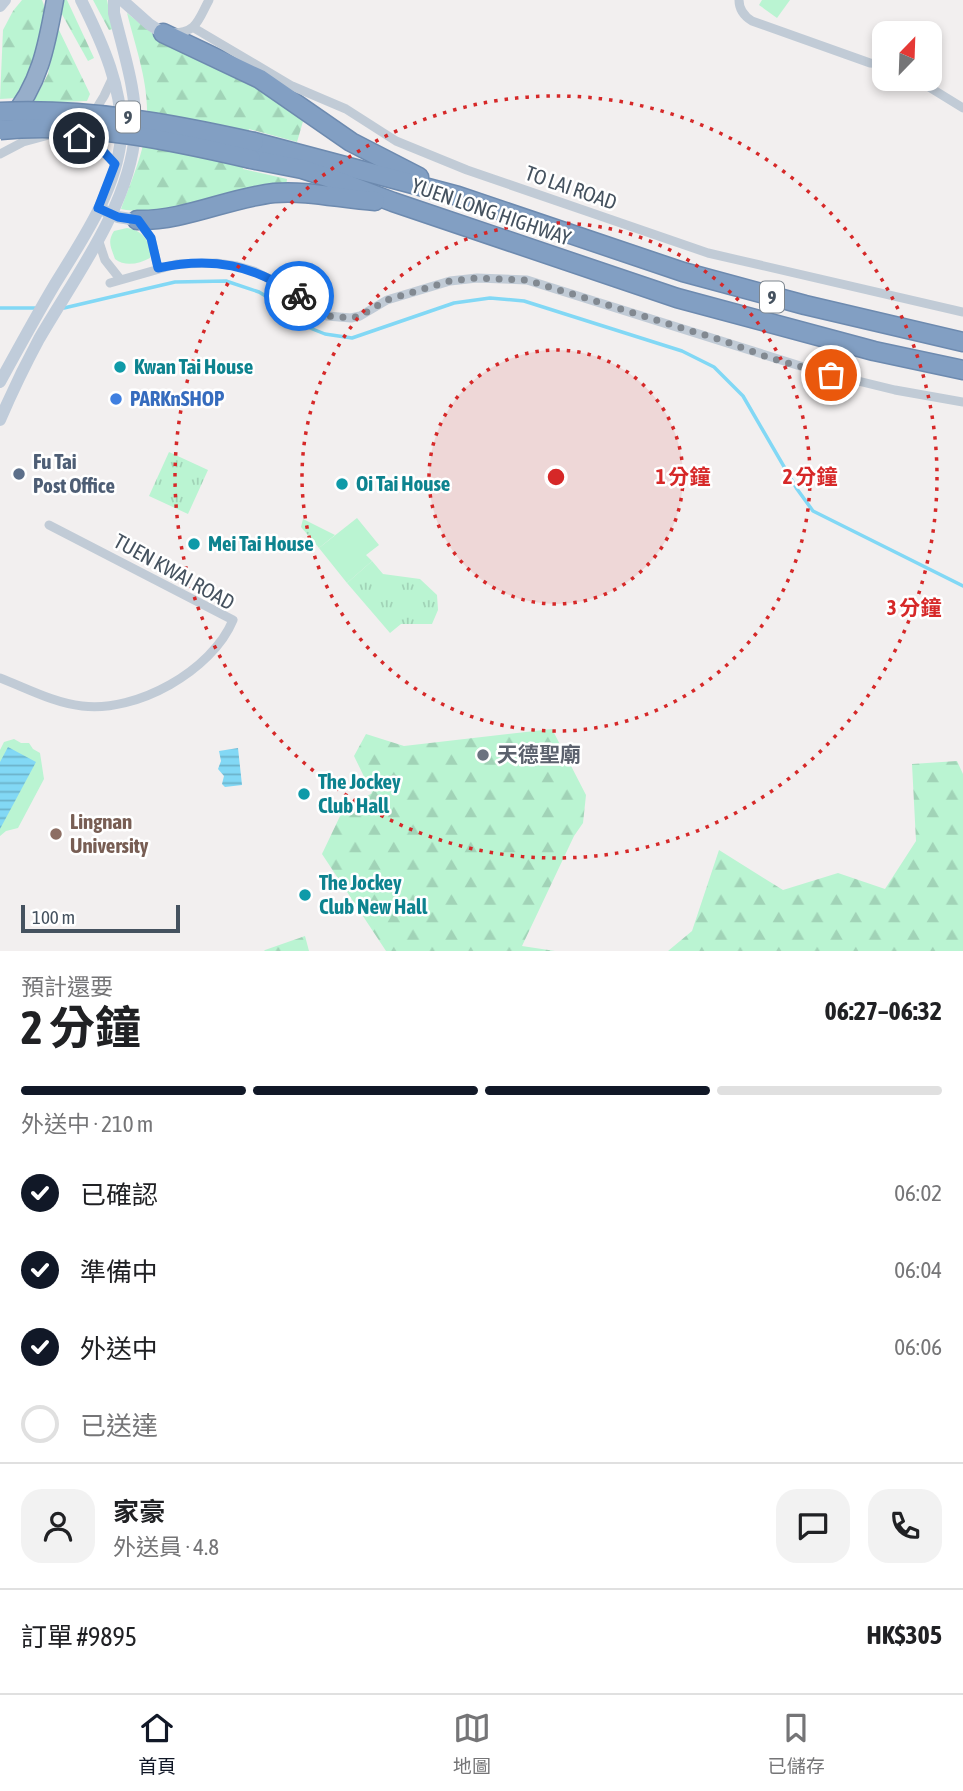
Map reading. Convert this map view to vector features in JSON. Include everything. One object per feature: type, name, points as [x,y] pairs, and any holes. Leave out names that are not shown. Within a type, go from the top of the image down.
[{"type":"highway","points":[[0,129],[28,95],[40,69],[55,0]]},
{"type":"highway","points":[[163,33],[260,79],[351,142],[458,196]]},
{"type":"highway","name":"YUEN LONG HIGHWAY","points":[[0,113],[72,112],[125,117],[252,150],[458,196],[695,275],[805,305],[963,342]]},
{"type":"highway","name":"YUEN LONG HIGHWAY","points":[[0,129],[99,131],[252,150],[393,202],[677,298],[874,351],[962,370]]},
{"type":"highway","name":"9","points":[[138,220],[173,217],[276,193],[393,202]]},
{"type":"main road","points":[[0,6],[5,0]]},
{"type":"main road","points":[[0,420],[13,388],[98,239],[121,138],[113,77],[95,28],[81,0]]},
{"type":"main road","points":[[0,382],[86,233],[104,211],[130,160],[135,132],[133,101],[114,13],[114,0]]},
{"type":"main road","points":[[122,0],[163,33]]},
{"type":"main road","points":[[104,211],[138,220]]},
{"type":"street","points":[[163,33],[180,33],[194,28],[209,0]]},
{"type":"street","points":[[740,0],[739,7],[745,17],[752,21],[872,63]]},
{"type":"street","name":"TO LAI ROAD","points":[[194,28],[292,86],[346,109],[396,141],[467,170],[708,253],[963,312]]},
{"type":"street","points":[[64,136],[78,128],[96,109],[113,77]]},
{"type":"street","points":[[935,91],[963,108]]},
{"type":"street","points":[[0,154],[17,144],[38,137],[64,136],[79,138],[93,145],[115,164]]},
{"type":"street","points":[[138,220],[151,238],[158,268]]},
{"type":"street","points":[[98,239],[105,260],[120,279]]},
{"type":"street","points":[[110,283],[158,268],[194,263],[237,265],[276,282],[327,316],[351,318],[360,316],[387,300],[450,281],[477,278],[527,280],[802,367],[895,390],[963,402]]},
{"type":"street","name":"TUEN KWAI ROAD","points":[[0,678],[74,705],[99,707],[120,704],[155,692],[204,661],[221,642],[233,620],[49,525]]},
{"type":"green space","points":[[22,0],[42,0],[45,10],[42,35],[28,77],[17,98],[0,99],[3,30]]},
{"type":"green space","points":[[54,0],[67,0],[94,58],[88,61]]},
{"type":"green space","points":[[93,0],[107,0],[113,29],[109,30]]},
{"type":"green space","points":[[762,0],[790,0],[777,18],[759,5]]},
{"type":"green space","points":[[127,13],[162,41],[240,75],[304,118],[297,142],[249,129],[243,169],[287,179],[286,187],[158,211],[121,209],[142,150],[147,114],[143,76]]},
{"type":"green space","points":[[58,28],[90,94],[87,101],[33,103],[48,74]]},
{"type":"green space","points":[[127,228],[137,231],[145,238],[150,258],[132,264],[115,259],[110,245],[112,235],[114,231]]},
{"type":"green space","points":[[169,452],[208,470],[188,514],[149,496]]},
{"type":"green space","points":[[357,518],[379,545],[366,555],[372,561],[347,583],[319,548]]},
{"type":"green space","points":[[303,519],[335,535],[319,548],[301,527]]},
{"type":"green space","points":[[372,561],[383,574],[420,579],[437,595],[438,610],[432,624],[401,624],[390,633],[347,583]]},
{"type":"green space","points":[[552,729],[586,795],[583,823],[574,836],[522,946],[555,951],[386,951],[322,854],[341,814],[372,793],[354,756],[366,734],[404,746]]},
{"type":"green space","points":[[14,739],[29,743],[40,753],[44,779],[18,828],[6,831],[0,836],[0,750],[4,742]]},
{"type":"green space","points":[[957,761],[963,774],[963,951],[668,951],[692,931],[719,850],[783,890],[838,873],[885,889],[916,841],[912,764]]},
{"type":"green space","points":[[305,936],[309,951],[264,951],[265,950]]},
{"type":"water","points":[[8,747],[36,762],[0,829],[0,762]]},
{"type":"water","points":[[238,748],[242,785],[225,787],[222,784],[224,776],[218,769],[221,761],[219,751]]},
{"type":"waterway","points":[[64,308],[175,282],[226,281],[259,292],[287,309],[310,328],[325,334],[352,338],[454,303],[490,298],[524,301],[682,351],[714,367],[743,396],[797,489],[813,511],[963,586]]},
{"type":"waterway","points":[[0,308],[38,308]]},
{"type":"way so far","points":[[299,296],[327,316],[351,318],[360,316],[387,300],[450,281],[500,277],[527,280],[831,375]]},
{"type":"place","name":"Kwan Tai House","points":[[120,367]]},
{"type":"place","name":"PARKnSHOP","points":[[116,399]]},
{"type":"place","name":"Fu Tai Post Office","points":[[19,474]]},
{"type":"place","name":"Oi Tai House","points":[[342,484]]},
{"type":"place","name":"Mei Tai House","points":[[194,544]]},
{"type":"place","name":"天德聖廟","points":[[483,755]]},
{"type":"place","name":"The Jockey Club Hall","points":[[304,794]]},
{"type":"place","name":"Lingnan University","points":[[56,834]]},
{"type":"place","name":"The Jockey Club New Hall","points":[[305,895]]},
{"type":"route","points":[[79,138],[102,150],[115,164],[98,208],[118,217],[138,220],[151,238],[158,268],[194,263],[237,265],[270,278],[299,296]]}]
